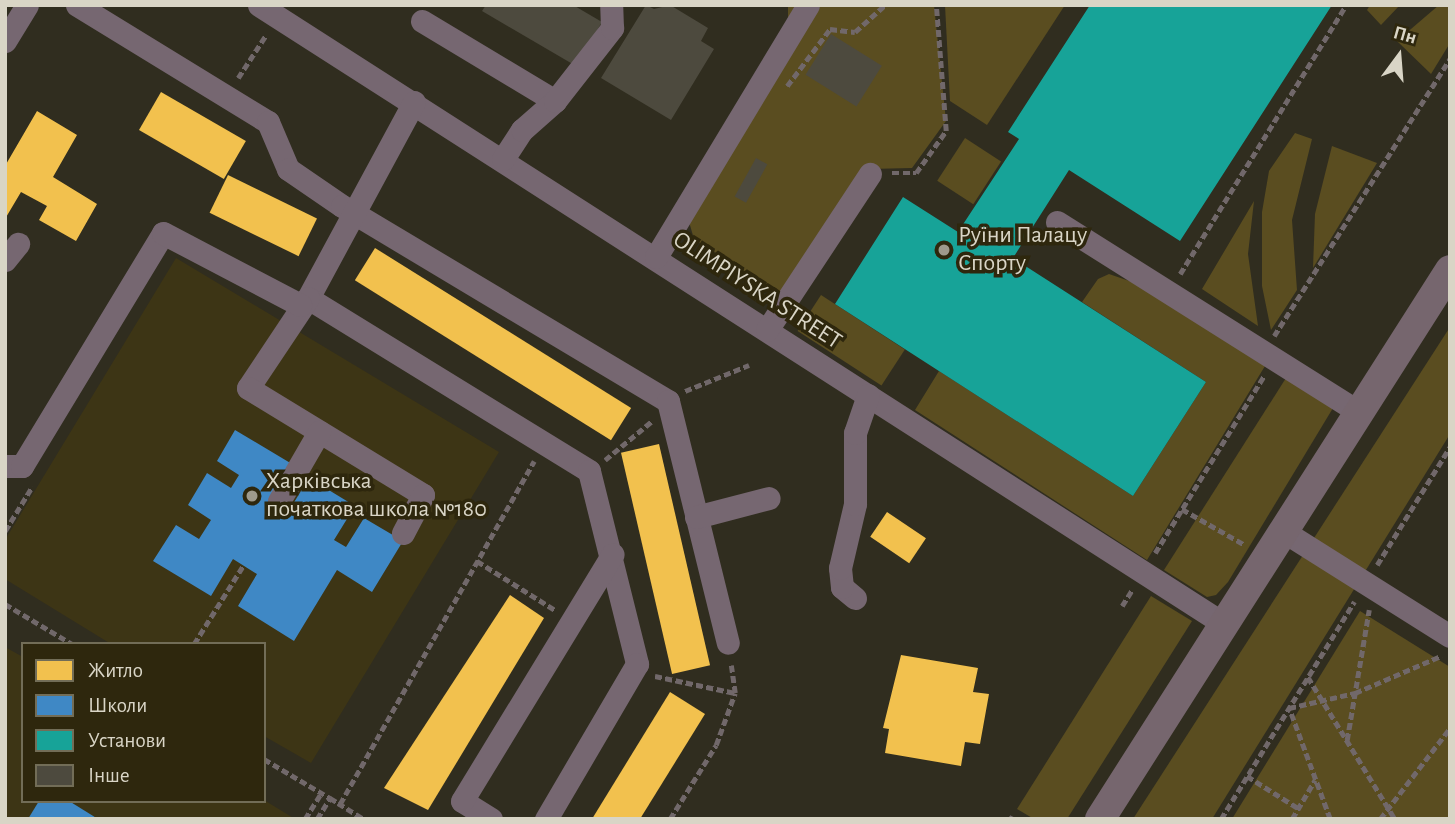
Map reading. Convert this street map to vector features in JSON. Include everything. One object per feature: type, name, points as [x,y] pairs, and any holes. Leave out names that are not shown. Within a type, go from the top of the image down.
[{"type":"main road","points":[[1100,819],[1450,270]]},
{"type":"street","points":[[5,41],[27,5]]},
{"type":"street","points":[[77,5],[268,122],[288,169],[353,214],[668,401],[727,643]]},
{"type":"street","name":"OLIMPIYSKA STREET","points":[[259,5],[656,257],[1224,624]]},
{"type":"street","points":[[503,159],[522,130],[555,101],[612,28],[611,5]]},
{"type":"street","points":[[656,257],[808,5]]},
{"type":"street","points":[[422,21],[555,101]]},
{"type":"street","points":[[402,533],[423,495],[248,388],[304,302],[414,102]]},
{"type":"street","points":[[767,330],[870,174]]},
{"type":"street","points":[[1057,222],[1273,349],[1359,412]]},
{"type":"street","points":[[5,466],[22,466],[163,233],[304,302],[589,471],[613,554],[637,664],[546,819]]},
{"type":"street","points":[[855,598],[842,587],[840,568],[855,504],[855,433],[868,394]]},
{"type":"street","points":[[279,501],[319,432]]},
{"type":"street","points":[[696,517],[769,498]]},
{"type":"street","points":[[1283,531],[1450,636]]},
{"type":"street","points":[[491,819],[462,802],[613,554]]},
{"type":"path","points":[[776,94],[796,78],[830,29],[855,32],[885,5]]},
{"type":"path","points":[[870,174],[916,173],[946,131],[936,5]]},
{"type":"path","points":[[1176,279],[1346,5]]},
{"type":"path","points":[[237,80],[258,47]]},
{"type":"path","points":[[1160,544],[1273,349],[1450,59]]},
{"type":"path","points":[[1261,333],[1273,349]]},
{"type":"path","points":[[684,392],[748,365]]},
{"type":"path","points":[[340,804],[544,443]]},
{"type":"path","points":[[1221,819],[1308,677],[1369,585],[1450,447]]},
{"type":"path","points":[[599,465],[605,470]]},
{"type":"path","points":[[16,491],[26,497]]},
{"type":"path","points":[[1182,509],[1251,549]]},
{"type":"path","points":[[478,561],[560,613]]},
{"type":"path","points":[[195,642],[243,566]]},
{"type":"path","points":[[1347,740],[1369,585]]},
{"type":"path","points":[[5,604],[69,642]]},
{"type":"path","points":[[670,819],[716,745],[735,693],[727,643]]},
{"type":"path","points":[[1289,708],[1355,693],[1450,653]]},
{"type":"path","points":[[653,664],[647,674],[735,693]]},
{"type":"path","points":[[1308,677],[1395,819]]},
{"type":"path","points":[[1289,708],[1329,819]]},
{"type":"path","points":[[1380,819],[1450,728]]},
{"type":"path","points":[[266,760],[364,819]]},
{"type":"path","points":[[1247,776],[1298,808]]},
{"type":"path","points":[[1292,819],[1315,779]]},
{"type":"path","points":[[305,819],[321,793]]},
{"type":"path","points":[[317,819],[330,798]]},
{"type":"shaded area","points":[[788,5],[934,5],[946,121],[912,168],[869,169],[784,297],[694,239],[682,198],[788,19]]},
{"type":"shaded area","points":[[945,5],[1065,5],[987,125],[950,101]]},
{"type":"shaded area","points":[[1370,5],[1400,5],[1381,25],[1367,10]]},
{"type":"shaded area","points":[[1439,5],[1450,5],[1450,43],[1431,74],[1397,41]]},
{"type":"shaded area","points":[[1295,133],[1312,139],[1292,220],[1297,290],[1271,330],[1262,286],[1262,212],[1269,171]]},
{"type":"shaded area","points":[[965,138],[1001,161],[973,204],[937,181]]},
{"type":"shaded area","points":[[1332,146],[1377,163],[1313,268],[1315,214]]},
{"type":"shaded area","points":[[1254,201],[1248,254],[1258,326],[1202,289]]},
{"type":"shaded area","name":"Харківська початкова школа №180","points":[[176,258],[499,452],[311,763],[266,737],[266,642],[108,642],[5,579],[5,540]]},
{"type":"shaded area","points":[[1109,274],[1141,285],[1265,366],[1147,560],[915,410],[939,371],[1133,496],[1206,382],[1082,302],[1098,279]]},
{"type":"shaded area","points":[[821,295],[905,349],[881,386],[798,331]]},
{"type":"shaded area","points":[[1450,327],[1450,434],[1212,819],[1133,819]]},
{"type":"shaded area","points":[[1286,378],[1333,408],[1228,582],[1216,595],[1207,597],[1164,570]]},
{"type":"shaded area","points":[[1151,596],[1192,621],[1067,819],[1034,819],[1017,809]]},
{"type":"shaded area","points":[[1360,611],[1450,667],[1450,819],[1232,819]]},
{"type":"shaded area","points":[[5,647],[21,656],[21,803],[266,801],[295,819],[5,819]]},
{"type":"building: Житло","points":[[161,92],[246,141],[224,179],[139,130]]},
{"type":"building: Житло","points":[[37,111],[77,135],[53,177],[97,204],[76,241],[39,220],[47,206],[21,192],[5,219],[5,166]]},
{"type":"building: Житло","points":[[228,175],[317,218],[299,256],[210,213]]},
{"type":"building: Житло","points":[[375,248],[631,408],[611,440],[355,280]]},
{"type":"building: Житло","points":[[659,444],[710,665],[672,674],[621,453]]},
{"type":"building: Житло","points":[[887,512],[926,538],[909,563],[870,537]]},
{"type":"building: Житло","points":[[510,595],[544,618],[428,810],[384,788]]},
{"type":"building: Житло","points":[[901,655],[978,668],[973,692],[989,694],[980,744],[965,742],[961,766],[885,753],[889,729],[883,728]]},
{"type":"building: Житло","points":[[670,692],[705,714],[640,819],[592,819]]},
{"type":"building: Школи","points":[[235,430],[292,464],[267,506],[285,517],[309,478],[355,506],[334,540],[346,547],[364,518],[403,541],[372,592],[337,570],[294,641],[238,606],[257,574],[233,559],[211,596],[153,561],[176,525],[199,539],[211,520],[188,505],[207,473],[231,488],[239,475],[217,461]]},
{"type":"building: Школи","points":[[38,803],[72,803],[98,819],[28,819]]},
{"type":"building: Установи","name":"Руїни Палацу Спорту","points":[[1090,5],[1332,5],[1180,241],[1069,170],[1013,258],[1206,382],[1133,496],[835,304],[903,197],[958,232],[1019,139],[1008,132]]},
{"type":"building: Інше","points":[[486,5],[573,5],[602,22],[576,66],[482,11]]},
{"type":"building: Інше","points":[[646,5],[654,9],[670,5],[708,28],[701,41],[714,49],[671,120],[601,78]]},
{"type":"building: Інше","points":[[831,34],[882,66],[856,107],[806,75]]},
{"type":"building: Інше","points":[[756,158],[767,164],[746,203],[735,196]]},
{"type":"place","name":"Руїни Палацу Спорту","points":[[944,250]]},
{"type":"place","name":"Харківська початкова школа №180","points":[[252,496]]}]
